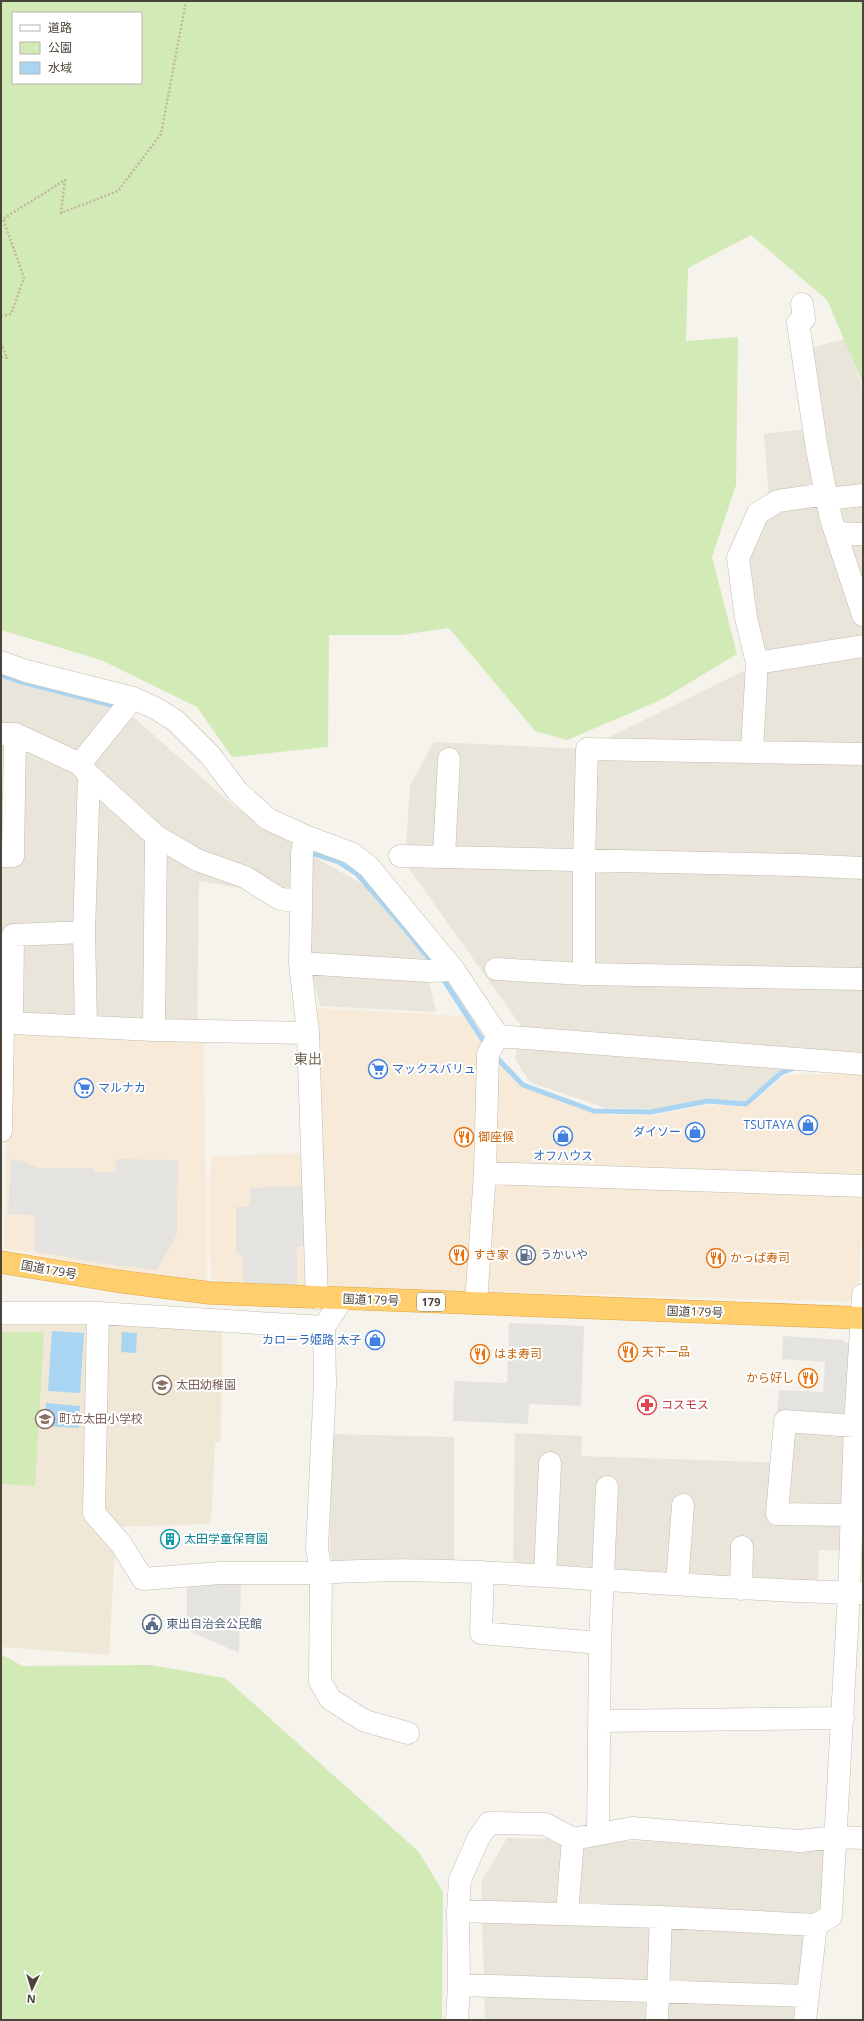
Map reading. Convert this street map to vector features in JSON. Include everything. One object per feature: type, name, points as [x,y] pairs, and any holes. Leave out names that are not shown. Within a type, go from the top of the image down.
[{"type":"highway","name":"国道179号","points":[[1,1262],[57,1272],[210,1293],[862,1318]]},
{"type":"street","points":[[802,304],[804,319],[798,324],[817,449],[836,533],[863,615]]},
{"type":"street","points":[[752,750],[756,663],[746,618],[738,558],[758,513],[778,501],[863,494]]},
{"type":"street","points":[[836,533],[863,534]]},
{"type":"street","points":[[756,663],[863,646]]},
{"type":"street","points":[[1,662],[127,706],[155,708],[176,721],[210,755],[237,791],[268,819],[303,845],[351,853],[369,867],[454,970],[493,1045],[476,1303]]},
{"type":"street","points":[[86,1026],[84,932],[85,770],[127,706]]},
{"type":"street","points":[[1,856],[13,856],[8,734],[85,770],[156,836],[197,860],[245,877],[280,899],[300,902]]},
{"type":"street","points":[[584,974],[584,861],[587,749],[752,750],[863,754]]},
{"type":"street","points":[[444,856],[449,759]]},
{"type":"street","points":[[154,1030],[156,836]]},
{"type":"street","points":[[303,845],[300,902],[300,963],[308,1034],[317,1298]]},
{"type":"street","points":[[400,856],[797,865],[863,868]]},
{"type":"street","points":[[1,1131],[5,1026],[13,935],[84,932]]},
{"type":"street","points":[[300,963],[429,971],[454,970]]},
{"type":"street","points":[[496,969],[584,974],[863,979]]},
{"type":"street","points":[[5,1026],[86,1026],[154,1030],[308,1034]]},
{"type":"street","points":[[493,1045],[863,1064]]},
{"type":"street","points":[[485,1173],[863,1186]]},
{"type":"street","points":[[458,1911],[661,1917],[816,1925],[831,1916],[842,1718],[856,1593],[851,1515],[863,1295]]},
{"type":"street","points":[[342,1299],[324,1327],[325,1384],[317,1548],[321,1573],[320,1681],[330,1699],[365,1721],[408,1733]]},
{"type":"street","points":[[1,1313],[98,1313],[324,1327]]},
{"type":"street","points":[[98,1313],[94,1513],[121,1544],[143,1579],[220,1573],[321,1573],[368,1570],[483,1572],[741,1589],[856,1593]]},
{"type":"street","points":[[851,1515],[777,1514],[785,1421],[855,1426]]},
{"type":"street","points":[[545,1576],[550,1463]]},
{"type":"street","points":[[598,1834],[600,1643],[607,1487]]},
{"type":"street","points":[[677,1584],[684,1505]]},
{"type":"street","points":[[741,1589],[742,1547]]},
{"type":"street","points":[[483,1572],[481,1633],[600,1643]]},
{"type":"street","points":[[600,1721],[842,1718]]},
{"type":"street","points":[[457,2020],[459,1985],[458,1911],[460,1880],[478,1839],[489,1823],[545,1824],[573,1839],[632,1828],[800,1840],[836,1837],[863,1838]]},
{"type":"street","points":[[568,1914],[573,1839]]},
{"type":"street","points":[[657,2020],[661,1917]]},
{"type":"street","points":[[805,2020],[806,1996],[816,1925]]},
{"type":"street","points":[[459,1985],[658,1990],[806,1996]]},
{"type":"path","points":[[1,316],[11,314],[24,278],[3,219],[65,180],[61,213],[118,191],[161,134],[186,1]]},
{"type":"path","points":[[1,343],[7,358],[1,357]]},
{"type":"shaded area","points":[[845,339],[863,389],[863,1069],[798,1067],[786,1070],[745,1101],[706,1100],[656,1109],[606,1108],[530,1082],[515,1059],[521,1026],[405,863],[410,785],[434,742],[585,749],[760,663],[743,563],[769,497],[764,434],[813,428],[811,348]]},
{"type":"shaded area","points":[[1,664],[120,705],[236,808],[316,858],[366,886],[422,950],[436,1012],[320,1006],[293,897],[199,881],[197,1036],[1,1027]]},
{"type":"shaded area","points":[[315,1008],[463,1016],[528,1088],[606,1115],[656,1115],[707,1105],[748,1106],[786,1075],[857,1073],[863,1076],[863,1169],[859,1302],[324,1287]]},
{"type":"shaded area","points":[[9,1033],[204,1042],[207,1281],[100,1267],[4,1248]]},
{"type":"shaded area","points":[[308,1153],[313,1287],[272,1288],[211,1281],[209,1218],[211,1156]]},
{"type":"shaded area","points":[[11,1159],[22,1161],[39,1168],[94,1168],[94,1172],[115,1172],[116,1159],[178,1160],[177,1234],[157,1270],[97,1263],[34,1251],[35,1215],[8,1214]]},
{"type":"shaded area","points":[[307,1186],[309,1246],[297,1247],[297,1285],[272,1287],[244,1284],[242,1255],[236,1254],[236,1207],[250,1206],[250,1188]]},
{"type":"shaded area","name":"太田幼稚園","points":[[112,1320],[222,1327],[221,1442],[215,1442],[211,1524],[114,1527],[98,1506],[105,1325]]},
{"type":"shaded area","points":[[509,1323],[584,1326],[581,1406],[529,1404],[528,1424],[453,1421],[454,1381],[507,1383]]},
{"type":"shaded area","name":"町立太田小学校","points":[[1,1325],[91,1325],[89,1514],[115,1548],[109,1655],[1,1647]]},
{"type":"shaded area","points":[[783,1336],[842,1340],[853,1347],[849,1413],[842,1417],[777,1412],[779,1390],[823,1392],[825,1362],[782,1359]]},
{"type":"shaded area","points":[[791,1430],[847,1436],[845,1551],[819,1550],[818,1588],[538,1568],[513,1561],[515,1433],[582,1436],[581,1456],[788,1463]]},
{"type":"shaded area","points":[[331,1434],[454,1437],[454,1568],[333,1568],[330,1551]]},
{"type":"shaded area","points":[[241,1580],[239,1653],[187,1630],[187,1582]]},
{"type":"shaded area","points":[[507,1838],[725,1842],[822,1849],[828,1854],[825,1911],[799,2020],[485,2020],[481,1882]]},
{"type":"green space","points":[[1,1],[863,1],[863,384],[827,300],[751,235],[688,268],[686,341],[738,337],[736,485],[712,557],[737,654],[661,700],[567,740],[535,731],[449,628],[401,635],[329,635],[328,747],[232,757],[197,707],[101,660],[1,630]]},
{"type":"green space","points":[[1,1332],[44,1332],[35,1486],[1,1484]]},
{"type":"green space","points":[[1,1654],[22,1666],[150,1665],[225,1678],[419,1852],[443,1892],[442,2020],[1,2020]]},
{"type":"water","points":[[52,1331],[84,1333],[80,1393],[48,1391]]},
{"type":"water","points":[[122,1332],[137,1333],[136,1353],[121,1352]]},
{"type":"water","points":[[46,1403],[80,1406],[79,1428],[45,1426]]},
{"type":"waterway","points":[[1,675],[18,681],[119,707]]},
{"type":"waterway","points":[[308,850],[314,854],[337,861],[357,874],[395,917],[434,965]]},
{"type":"waterway","points":[[441,976],[486,1045]]},
{"type":"waterway","points":[[495,1056],[523,1085],[594,1111],[651,1112],[708,1101],[746,1104],[781,1073],[794,1068]]},
{"type":"place","name":"マックスバリュ","points":[[378,1069]]},
{"type":"place","name":"マルナカ","points":[[84,1088]]},
{"type":"place","name":"TSUTAYA","points":[[808,1125]]},
{"type":"place","name":"ダイソー","points":[[695,1132]]},
{"type":"place","name":"オフハウス","points":[[563,1136]]},
{"type":"place","name":"御座候","points":[[464,1137]]},
{"type":"place","name":"すき家","points":[[459,1255]]},
{"type":"place","name":"うかいや","points":[[526,1255]]},
{"type":"place","name":"かっぱ寿司","points":[[716,1258]]},
{"type":"place","name":"カローラ姫路 太子","points":[[375,1340]]},
{"type":"place","name":"天下一品","points":[[628,1352]]},
{"type":"place","name":"はま寿司","points":[[480,1354]]},
{"type":"place","name":"から好し","points":[[808,1378]]},
{"type":"place","name":"太田幼稚園","points":[[162,1385]]},
{"type":"place","name":"コスモス","points":[[647,1405]]},
{"type":"place","name":"町立太田小学校","points":[[45,1419]]},
{"type":"place","name":"太田学童保育園","points":[[170,1539]]},
{"type":"place","name":"東出自治会公民館","points":[[152,1624]]},
{"type":"district","name":"東出","points":[[308,1059]]}]
